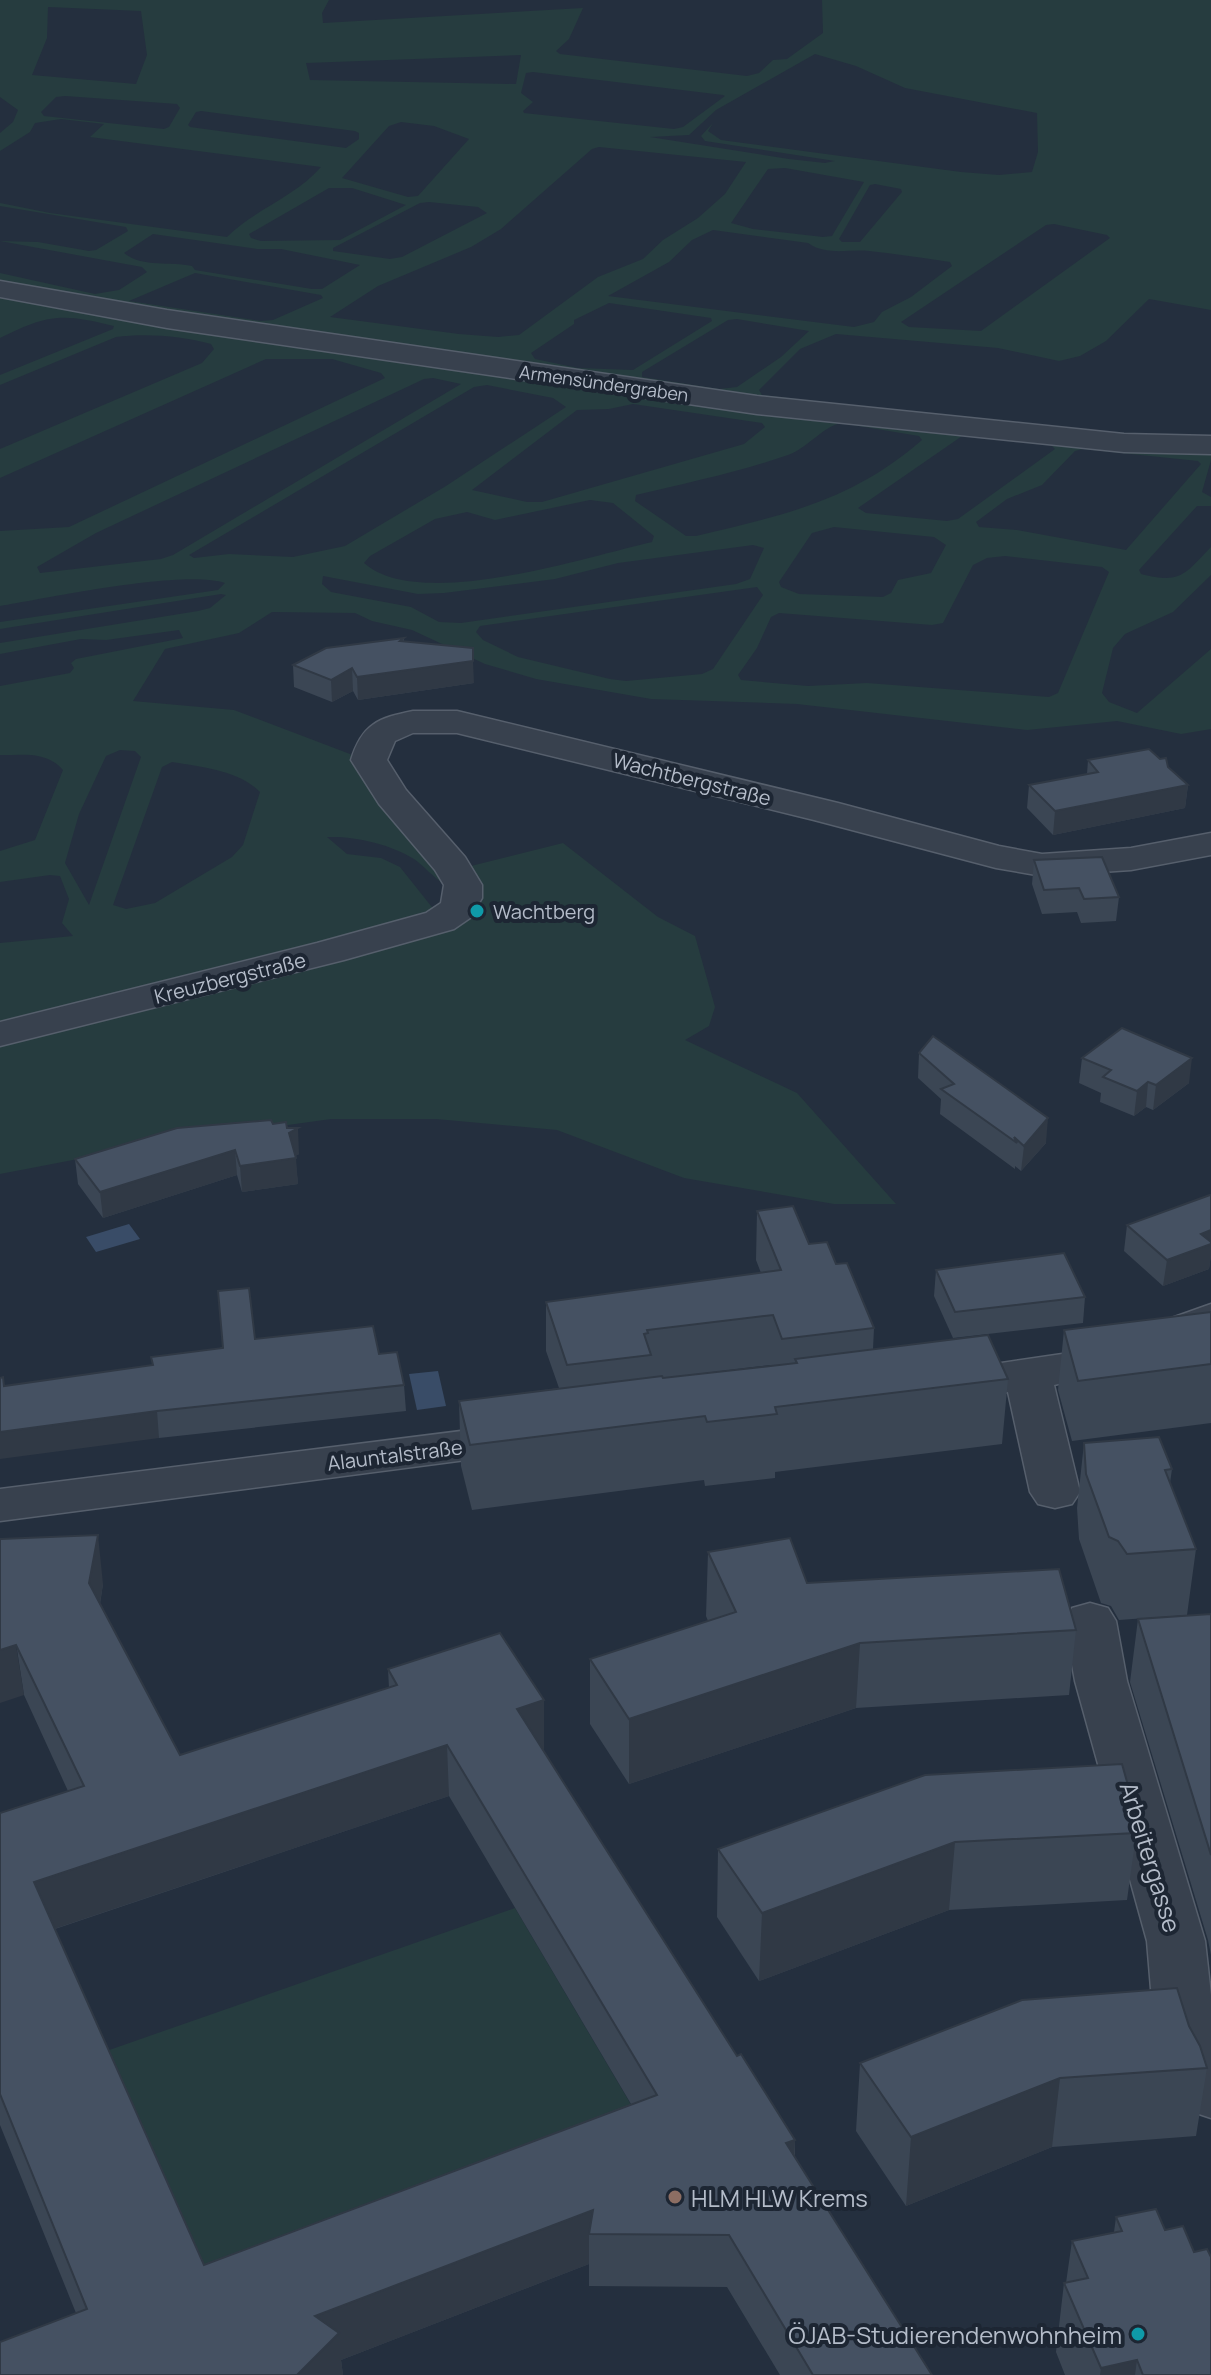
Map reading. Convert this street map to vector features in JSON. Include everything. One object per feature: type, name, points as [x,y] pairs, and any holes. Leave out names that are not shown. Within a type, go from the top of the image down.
[{"type":"street","name":"Armensündergraben","points":[[0,289],[167,319],[757,405],[1124,443],[1211,445]]},
{"type":"street","name":"Wachtbergstraße","points":[[456,910],[463,898],[463,885],[451,865],[392,796],[369,760],[375,741],[394,727],[420,721],[457,722],[825,811],[996,857],[1042,865],[1131,859],[1211,844]]},
{"type":"street","name":"Kreuzbergstraße","points":[[0,1034],[330,952],[440,921],[456,910]]},
{"type":"street","points":[[906,1391],[1077,1367],[1118,1356],[1211,1318]]},
{"type":"street","points":[[1028,1376],[1055,1492]]},
{"type":"street","name":"Alauntalstraße","points":[[0,1505],[565,1434]]},
{"type":"street","name":"Arbeitergasse","points":[[1090,1621],[1101,1681],[1176,1941],[1180,1989],[1211,2094]]},
{"type":"green space","points":[[0,0],[329,0],[322,13],[323,23],[583,8],[569,39],[556,51],[560,54],[747,76],[759,73],[773,60],[787,59],[823,33],[822,0],[1211,0],[1211,310],[1149,299],[1106,341],[1080,356],[1059,361],[998,348],[836,334],[800,349],[759,390],[762,395],[840,404],[836,409],[758,402],[0,285],[0,273],[95,294],[119,290],[147,272],[142,267],[0,241],[38,242],[89,251],[128,231],[126,227],[0,206],[0,203],[50,213],[227,237],[250,218],[299,187],[321,167],[90,137],[104,124],[61,119],[35,123],[30,132],[0,151],[0,133],[13,122],[18,110],[0,97]],"holes":[[[48,7],[141,11],[147,55],[136,84],[32,75],[47,38]],[[815,54],[856,66],[905,88],[1037,113],[1038,152],[1032,172],[999,175],[721,140],[708,131],[713,123],[701,136],[705,141],[835,161],[825,163],[789,159],[650,137],[689,135],[716,110]],[[521,55],[516,84],[310,80],[306,63]],[[533,72],[725,96],[683,127],[674,129],[524,113],[533,102],[521,93],[526,73]],[[65,96],[177,104],[180,108],[169,127],[164,129],[44,116],[41,112],[56,97]],[[201,111],[355,131],[359,133],[359,139],[346,148],[188,125],[196,112]],[[401,122],[434,126],[469,139],[418,196],[408,197],[342,178],[389,126]],[[599,147],[746,162],[725,194],[698,218],[663,240],[643,259],[598,277],[519,335],[459,334],[330,317],[378,286],[471,247],[501,229],[592,149]],[[785,168],[864,182],[832,236],[753,229],[731,223],[768,169]],[[870,185],[901,189],[902,192],[860,242],[842,242],[839,239]],[[329,188],[352,188],[406,205],[340,240],[261,241],[251,238],[249,234]],[[420,203],[478,207],[487,213],[402,257],[390,259],[333,251],[333,248]],[[1054,224],[1110,238],[981,331],[909,327],[901,322],[1046,225]],[[713,230],[808,243],[830,251],[869,251],[950,262],[952,266],[911,297],[882,312],[874,322],[854,327],[608,296],[669,262],[692,240]],[[153,234],[257,249],[281,249],[360,265],[322,289],[312,289],[195,270],[192,266],[148,262],[124,253]],[[195,273],[321,295],[323,298],[273,320],[261,321],[129,301]],[[609,303],[711,318],[712,321],[633,370],[578,368],[535,359],[531,353],[574,324],[574,320]],[[728,320],[809,331],[781,357],[737,387],[719,389],[642,377],[642,372]]]},
{"type":"green space","points":[[0,291],[596,384],[1211,448],[1211,460],[1202,492],[1211,497],[1211,506],[1197,506],[1139,570],[1141,574],[1154,577],[1181,575],[1211,547],[1211,575],[1173,612],[1125,634],[1113,648],[1102,693],[1109,702],[1137,713],[1211,649],[1211,729],[1181,734],[1117,721],[1027,730],[797,704],[651,699],[536,679],[485,664],[412,630],[372,621],[355,613],[272,612],[239,633],[165,649],[133,701],[234,710],[350,754],[417,840],[444,884],[414,859],[394,849],[361,840],[327,837],[347,854],[381,858],[400,867],[435,911],[431,917],[0,1026],[0,943],[73,936],[62,923],[69,899],[60,876],[0,882],[0,851],[35,840],[63,770],[42,757],[0,755],[0,686],[70,673],[74,668],[71,663],[76,659],[183,638],[179,630],[106,640],[81,639],[0,654],[0,643],[198,611],[210,608],[226,595],[0,629],[0,622],[218,590],[225,583],[206,580],[148,582],[0,606],[0,531],[69,527],[385,378],[381,373],[332,359],[266,359],[0,478],[0,449],[202,363],[214,349],[211,344],[176,337],[116,337],[0,385],[0,375],[114,326],[81,319],[56,318],[31,324],[0,338]],"holes":[[[424,379],[461,384],[173,555],[40,573],[37,567],[96,533]],[[487,385],[553,398],[566,407],[446,486],[345,546],[293,557],[229,554],[194,558],[189,555],[474,387]],[[633,404],[762,423],[765,427],[744,444],[542,502],[527,502],[472,490],[577,410],[609,409]],[[841,423],[919,436],[922,440],[896,461],[843,492],[759,521],[696,536],[686,536],[635,501],[636,495],[788,455]],[[965,434],[1050,444],[1055,449],[958,519],[947,521],[866,513],[858,508]],[[1083,449],[1198,461],[1201,464],[1126,550],[1017,530],[979,527],[976,522],[1007,499],[1042,485],[1075,451]],[[590,500],[613,503],[654,536],[652,542],[546,568],[462,582],[423,582],[389,577],[364,563],[370,556],[435,519],[467,512],[495,520]],[[834,527],[934,537],[946,545],[931,573],[898,580],[891,593],[883,597],[799,594],[781,587],[779,582],[812,533]],[[753,545],[764,548],[750,579],[736,584],[461,623],[439,622],[411,607],[331,592],[322,584],[323,576],[418,594],[555,579],[618,563]],[[1005,556],[1102,567],[1109,572],[1058,693],[1049,697],[867,683],[808,686],[741,680],[738,675],[757,648],[771,617],[779,613],[932,625],[943,623],[973,565],[987,558]],[[757,587],[763,595],[713,669],[702,674],[626,681],[610,679],[518,657],[483,640],[476,632],[480,626]],[[120,750],[135,751],[141,757],[89,905],[65,863],[79,814],[106,756]],[[172,762],[219,771],[241,779],[260,792],[243,845],[232,857],[155,903],[126,909],[113,905],[162,767]]]},
{"type":"green space","points":[[563,843],[658,917],[695,936],[715,1007],[709,1026],[685,1040],[797,1093],[896,1204],[834,1204],[684,1178],[557,1130],[436,1119],[331,1119],[172,1141],[0,1174],[0,1046],[446,924],[467,867]]},
{"type":"green space","points":[[515,1908],[656,2147],[210,2317],[95,2055]]},
{"type":"water","points":[[129,1224],[140,1239],[96,1252],[86,1237]]},
{"type":"water","points":[[438,1371],[446,1406],[417,1410],[409,1374]]},
{"type":"building","points":[[404,638],[400,641],[473,648],[473,661],[357,677],[352,668],[331,680],[293,665],[326,648]]},
{"type":"building","points":[[1149,749],[1160,759],[1166,758],[1168,767],[1188,785],[1055,811],[1029,785],[1098,772],[1088,760]]},
{"type":"building","points":[[1102,857],[1119,897],[1084,899],[1079,888],[1044,890],[1034,860]]},
{"type":"building","points":[[1122,1028],[1192,1058],[1156,1085],[1148,1082],[1137,1091],[1103,1077],[1111,1070],[1082,1058]]},
{"type":"building","points":[[933,1036],[1048,1118],[1024,1146],[941,1089],[954,1084],[919,1053]]},
{"type":"building","points":[[271,1120],[273,1124],[286,1122],[287,1128],[298,1128],[289,1133],[296,1158],[240,1166],[235,1150],[100,1192],[75,1159],[177,1128]]},
{"type":"building","points":[[1210,1195],[1211,1230],[1201,1234],[1211,1244],[1167,1260],[1127,1225]]},
{"type":"building","points":[[793,1206],[809,1244],[827,1242],[836,1264],[847,1263],[874,1328],[782,1339],[773,1315],[647,1330],[648,1333],[644,1334],[651,1355],[567,1365],[546,1302],[781,1270],[757,1211]]},
{"type":"building","points":[[1064,1253],[1085,1297],[955,1312],[936,1270]]},
{"type":"building","points":[[249,1288],[255,1339],[373,1326],[379,1354],[397,1352],[404,1385],[157,1411],[0,1432],[0,1378],[3,1377],[4,1386],[153,1365],[151,1357],[223,1348],[218,1291]]},
{"type":"building","points":[[1211,1312],[1211,1364],[1078,1381],[1064,1330]]},
{"type":"building","points":[[988,1335],[1008,1379],[775,1407],[777,1414],[707,1422],[705,1416],[470,1445],[459,1401],[797,1363],[795,1359]]},
{"type":"building","points":[[1159,1437],[1172,1469],[1165,1470],[1196,1549],[1127,1554],[1118,1541],[1109,1537],[1086,1474],[1084,1443]]},
{"type":"building","points":[[98,1535],[89,1583],[180,1755],[397,1685],[388,1669],[500,1633],[544,1700],[517,1709],[737,2056],[741,2054],[795,2140],[786,2143],[932,2375],[813,2375],[729,2235],[589,2234],[593,2210],[315,2316],[339,2333],[297,2375],[0,2375],[0,2342],[87,2309],[0,2094],[0,1813],[84,1786],[16,1645],[0,1650],[0,1539]],"holes":[[[447,1745],[657,2095],[204,2265],[34,1882]]]},
{"type":"building","points":[[790,1538],[807,1583],[1059,1569],[1076,1630],[860,1643],[629,1719],[590,1659],[736,1612],[708,1552]]},
{"type":"building","points":[[1211,1614],[1211,1855],[1138,1619]]},
{"type":"building","points":[[1122,1764],[1138,1821],[1133,1822],[1136,1833],[955,1842],[762,1913],[718,1849],[925,1775]]},
{"type":"building","points":[[1177,1988],[1207,2068],[1060,2078],[911,2137],[860,2063],[1022,2000]]},
{"type":"building","points":[[1156,2209],[1165,2230],[1183,2226],[1194,2252],[1207,2249],[1211,2257],[1211,2375],[1143,2375],[1137,2360],[1101,2368],[1064,2283],[1088,2278],[1072,2241],[1122,2231],[1116,2217]]},
{"type":"place","name":"Wachtberg","points":[[477,911]]},
{"type":"place","name":"HLM HLW Krems","points":[[675,2197]]},
{"type":"place","name":"ÖJAB-Studierendenwohnheim","points":[[1138,2334]]}]
